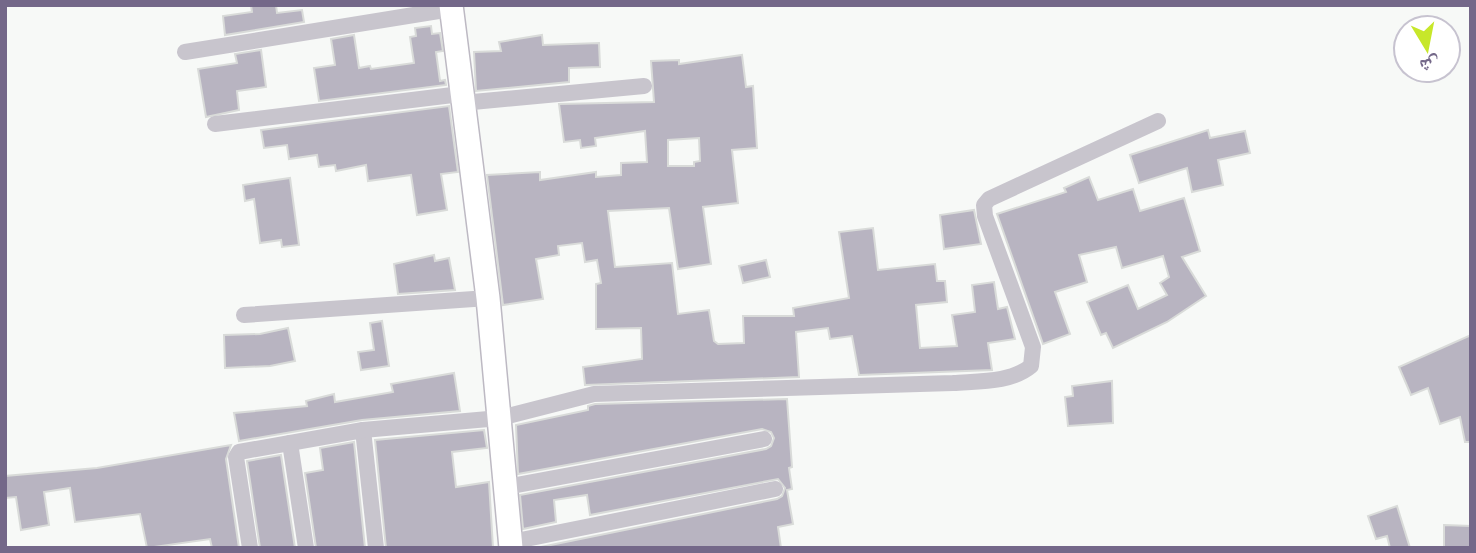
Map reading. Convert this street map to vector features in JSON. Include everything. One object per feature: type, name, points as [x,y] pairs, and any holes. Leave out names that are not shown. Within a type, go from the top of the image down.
[{"type":"street","points":[[185,52],[451,7],[488,299],[511,545],[775,489]]},
{"type":"street","points":[[215,124],[462,99],[644,86]]},
{"type":"street","points":[[250,548],[236,457],[239,452],[363,430],[500,418],[594,394],[953,383],[995,380],[1024,372],[1031,366],[1033,347],[985,216],[984,205],[989,199],[1158,121]]},
{"type":"street","points":[[244,315],[488,299]]},
{"type":"street","points":[[363,430],[376,548]]},
{"type":"street","points":[[506,487],[764,439]]},
{"type":"street","points":[[290,443],[306,548]]},
{"type":"building","points":[[251,5],[276,5],[277,13],[302,10],[304,22],[225,35],[223,16],[252,12]]},
{"type":"building","points":[[431,26],[432,34],[440,33],[443,51],[436,52],[440,81],[445,80],[446,85],[319,101],[314,68],[335,65],[331,39],[354,35],[359,68],[370,66],[371,69],[414,63],[410,37],[416,36],[415,28]]},
{"type":"building","points":[[542,35],[543,45],[599,43],[600,67],[569,68],[569,82],[476,91],[474,52],[501,51],[499,42]]},
{"type":"building","points":[[261,50],[266,87],[237,91],[239,110],[206,117],[198,69],[237,63],[235,54]]},
{"type":"building","points":[[742,55],[746,87],[753,86],[757,148],[732,150],[738,203],[703,207],[711,264],[678,269],[669,208],[608,211],[615,267],[672,263],[678,314],[709,310],[714,341],[718,344],[744,343],[743,316],[794,316],[793,308],[849,298],[839,232],[873,228],[878,270],[935,264],[937,281],[945,281],[947,302],[916,305],[920,348],[957,346],[952,315],[975,312],[972,285],[994,282],[998,309],[1007,307],[1015,339],[988,343],[992,370],[859,375],[852,336],[830,339],[828,328],[796,332],[799,377],[585,385],[583,367],[642,359],[641,328],[596,329],[596,284],[601,283],[597,260],[585,262],[582,243],[558,246],[559,255],[536,259],[543,299],[503,305],[487,175],[540,172],[540,180],[596,172],[596,177],[621,175],[621,163],[647,162],[645,131],[595,138],[596,146],[581,148],[580,140],[564,142],[559,104],[654,102],[651,61],[679,60],[679,64]],"holes":[[[699,138],[700,161],[694,162],[694,166],[668,166],[668,140]]]},
{"type":"building","points":[[449,106],[458,172],[441,174],[447,210],[417,215],[411,175],[368,181],[366,165],[336,171],[335,165],[319,167],[317,155],[289,159],[287,145],[264,148],[261,130]]},
{"type":"building","points":[[1208,130],[1210,138],[1245,131],[1250,153],[1218,160],[1223,185],[1192,192],[1187,168],[1139,183],[1130,155]]},
{"type":"building","points":[[1089,177],[1098,200],[1133,189],[1140,211],[1184,198],[1200,251],[1182,257],[1206,296],[1167,322],[1113,348],[1106,333],[1101,335],[1087,302],[1128,285],[1138,309],[1167,295],[1160,283],[1169,277],[1163,256],[1122,268],[1116,247],[1079,255],[1087,282],[1055,292],[1070,334],[1043,344],[997,214],[1066,192],[1064,188]]},
{"type":"building","points":[[290,178],[299,245],[282,247],[281,240],[260,243],[254,199],[245,201],[243,185]]},
{"type":"building","points":[[974,210],[981,244],[944,249],[940,215]]},
{"type":"building","points":[[434,255],[435,261],[449,258],[455,290],[398,294],[394,264]]},
{"type":"building","points":[[766,260],[770,277],[743,283],[739,266]]},
{"type":"building","points":[[382,321],[389,366],[361,370],[358,352],[374,350],[370,323]]},
{"type":"building","points":[[288,328],[295,361],[270,366],[225,368],[224,335],[260,334]]},
{"type":"building","points":[[1471,335],[1471,442],[1465,442],[1460,417],[1440,424],[1428,388],[1411,395],[1399,367]]},
{"type":"building","points":[[454,373],[460,411],[362,420],[239,441],[234,413],[307,406],[306,401],[334,394],[335,402],[393,392],[391,384]]},
{"type":"building","points":[[1112,381],[1113,423],[1068,426],[1065,397],[1073,396],[1072,386]]},
{"type":"building","points":[[787,399],[792,489],[787,490],[793,524],[778,527],[781,548],[536,548],[777,499],[782,496],[785,488],[778,479],[590,515],[587,495],[554,500],[556,522],[523,529],[520,495],[766,449],[771,446],[774,438],[771,432],[762,429],[518,474],[516,425],[588,410],[588,406],[595,404]]},
{"type":"building","points":[[484,430],[487,448],[452,452],[456,487],[489,482],[493,548],[386,548],[375,440]]},
{"type":"building","points":[[354,442],[365,548],[316,548],[305,473],[323,470],[320,448]]},
{"type":"building","points":[[231,445],[226,459],[239,548],[212,548],[210,539],[147,548],[140,514],[75,522],[70,488],[44,492],[49,525],[21,530],[16,497],[5,498],[5,476],[97,468]]},
{"type":"building","points":[[281,455],[295,548],[260,548],[247,461]]},
{"type":"building","points":[[1397,506],[1410,548],[1390,548],[1387,536],[1376,539],[1368,516]]},
{"type":"building","points":[[1444,525],[1471,526],[1471,548],[1444,548]]}]
